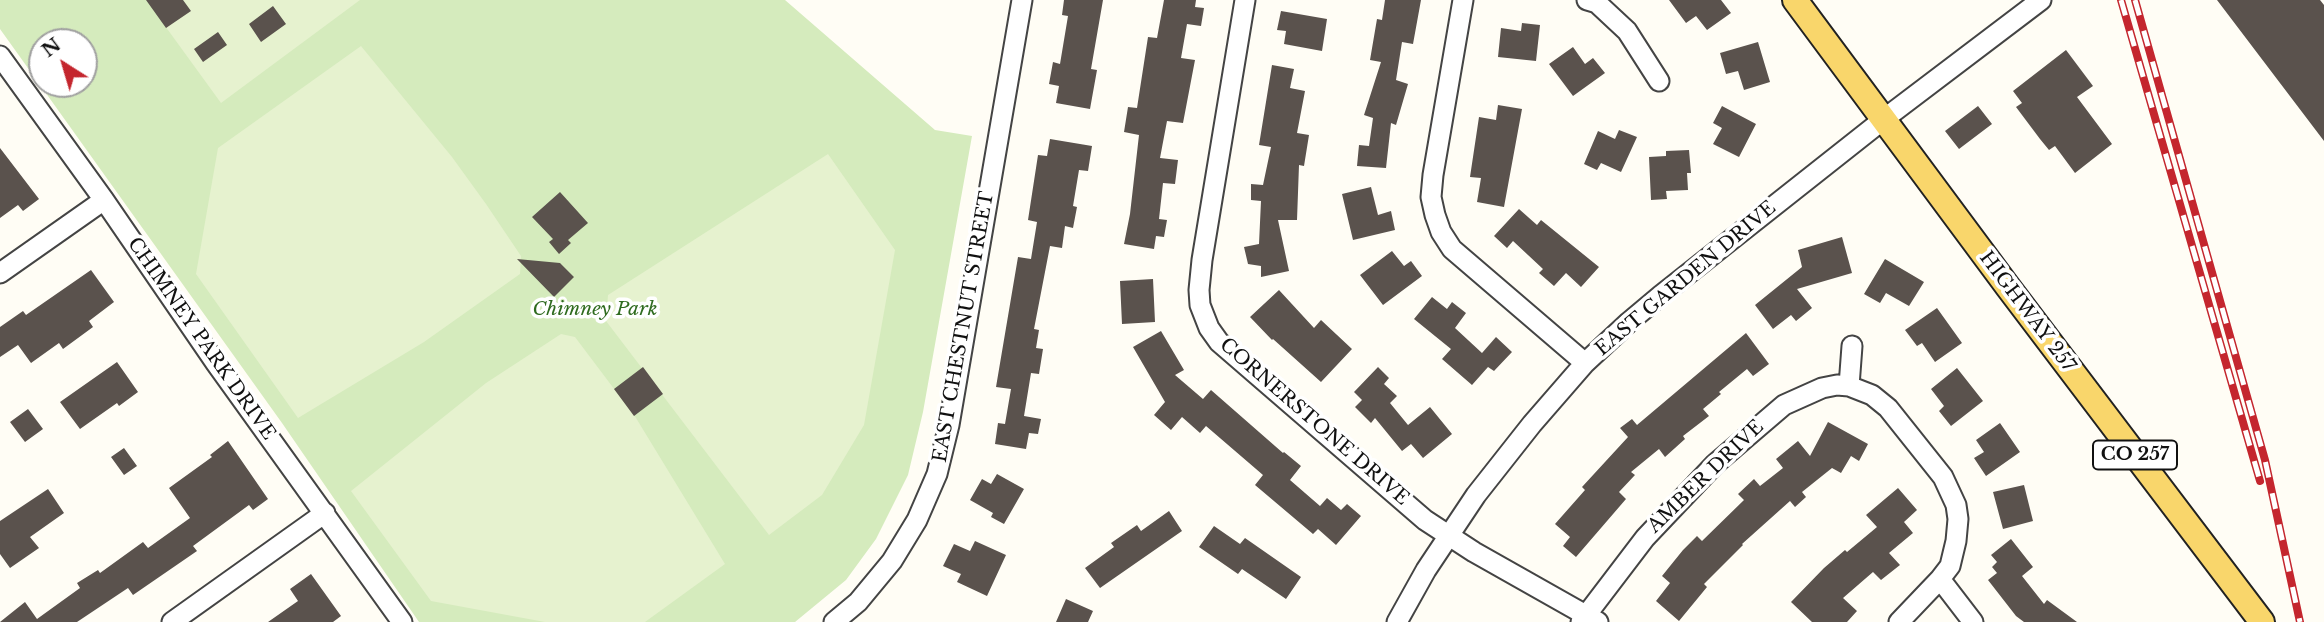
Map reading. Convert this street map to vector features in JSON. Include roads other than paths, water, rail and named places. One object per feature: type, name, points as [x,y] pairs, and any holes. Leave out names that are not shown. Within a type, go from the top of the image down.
[{"type":"main road","name":"HIGHWAY 257","points":[[1795,0],[2015,298],[2262,622]]},
{"type":"street","name":"EAST CHESTNUT STREET","points":[[834,622],[858,602],[892,561],[917,520],[937,474],[948,425],[1022,0]]},
{"type":"street","name":"CORNERSTONE DRIVE","points":[[1245,0],[1202,260],[1200,305],[1209,328],[1219,342],[1415,511],[1448,536],[1588,620]]},
{"type":"street","points":[[1463,0],[1433,175],[1431,197],[1435,215],[1441,232],[1452,249],[1585,363]]},
{"type":"street","points":[[1587,0],[1597,3],[1627,32],[1659,81]]},
{"type":"street","name":"EAST GARDEN DRIVE","points":[[1397,622],[1448,536],[1501,462],[1585,363],[1660,296],[1884,119],[2041,0]]},
{"type":"street","name":"CHIMNEY PARK DRIVE","points":[[0,56],[402,622]]},
{"type":"street","points":[[0,273],[104,200]]},
{"type":"street","points":[[1852,346],[1849,386],[1872,395],[1896,416],[1943,477],[1953,495],[1958,519],[1950,566],[1899,622]]},
{"type":"street","name":"AMBER DRIVE","points":[[1588,620],[1644,538],[1714,464],[1763,421],[1799,397],[1822,388],[1849,386]]},
{"type":"street","points":[[172,622],[325,513]]},
{"type":"street","points":[[1940,579],[1973,622]]},
{"type":"railway","points":[[2121,0],[2260,481]]},
{"type":"railway","points":[[2135,0],[2265,460],[2300,622]]},
{"type":"park label","name":"Chimney Park","points":[[595,310]]}]
